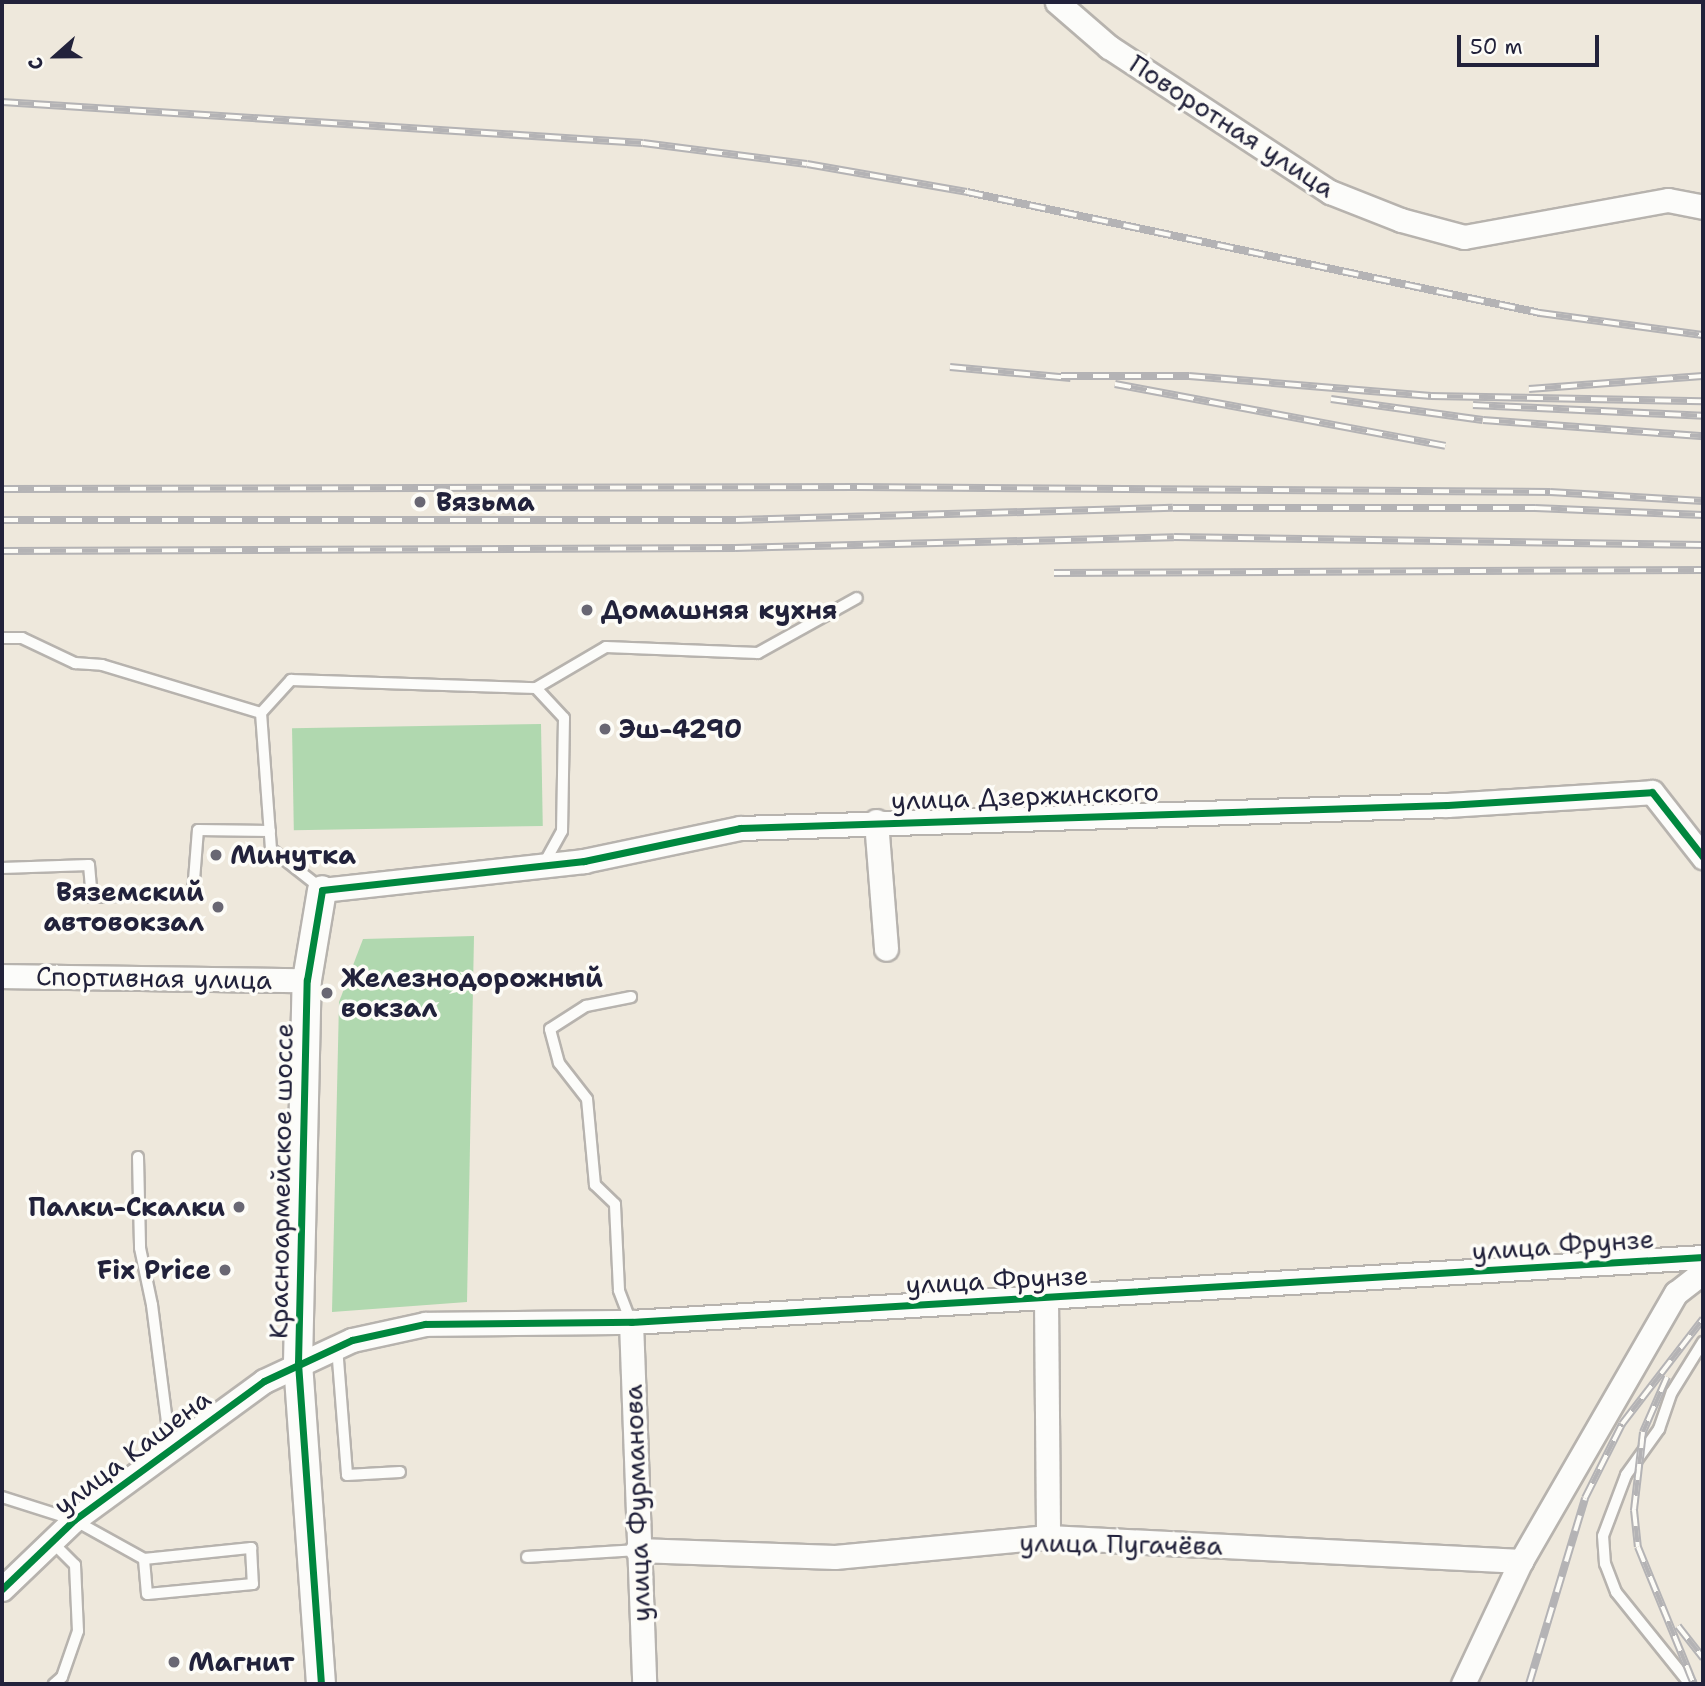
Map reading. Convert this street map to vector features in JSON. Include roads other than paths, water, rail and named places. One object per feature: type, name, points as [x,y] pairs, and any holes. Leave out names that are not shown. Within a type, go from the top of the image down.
[{"type":"street","name":"Поворотная улица","points":[[1057,2],[1110,47],[1330,192],[1401,220],[1464,237],[1668,200],[1703,207]]},
{"type":"street","name":"улица Дзержинского","points":[[322,890],[584,861],[740,828],[876,821],[1447,805],[1651,792],[1703,857]]},
{"type":"street","points":[[876,821],[886,949]]},
{"type":"street","name":"Красноармейское шоссе","points":[[321,1684],[298,1363],[307,980],[322,890]]},
{"type":"street","name":"Спортивная улица","points":[[2,976],[307,980]]},
{"type":"street","name":"улица Фрунзе","points":[[298,1363],[337,1347],[425,1324],[631,1322],[1703,1257]]},
{"type":"street","points":[[1463,1684],[1521,1561],[1676,1293],[1703,1272]]},
{"type":"street","points":[[1046,1298],[1048,1537]]},
{"type":"street","name":"улица Фурманова","points":[[631,1322],[637,1550],[644,1684]]},
{"type":"street","name":"улица Кашена","points":[[2,1589],[74,1520],[170,1446],[298,1363]]},
{"type":"street","name":"улица Пугачёва","points":[[637,1550],[835,1557],[1048,1537],[1521,1561]]},
{"type":"lane","points":[[322,890],[271,849],[261,713],[291,680],[536,688],[606,647],[758,653],[857,598]]},
{"type":"lane","points":[[2,638],[22,638],[75,663],[102,665],[261,713]]},
{"type":"lane","points":[[536,688],[564,718],[562,831],[543,865]]},
{"type":"lane","points":[[2,868],[89,865],[92,897],[193,893],[198,830],[270,831]]},
{"type":"lane","points":[[631,998],[586,1006],[550,1029],[559,1063],[587,1099],[595,1185],[615,1204],[619,1290],[631,1322]]},
{"type":"lane","points":[[138,1157],[140,1248],[152,1305],[170,1446]]},
{"type":"lane","points":[[1690,1684],[1616,1592],[1605,1564],[1603,1536],[1626,1475],[1659,1429],[1672,1392],[1703,1342]]},
{"type":"lane","points":[[337,1347],[347,1475],[400,1472]]},
{"type":"lane","points":[[2,1497],[74,1520],[144,1559],[251,1548],[253,1584],[147,1594],[144,1559]]},
{"type":"lane","points":[[51,1541],[75,1565],[78,1631],[62,1678],[54,1684]]},
{"type":"lane","points":[[527,1557],[637,1550]]},
{"type":"railway","points":[[2,102],[643,143],[807,164],[967,192],[1540,313],[1703,335]]},
{"type":"railway","points":[[950,367],[1070,378]]},
{"type":"railway","points":[[1061,376],[1189,376],[1431,396],[1703,401]]},
{"type":"railway","points":[[1529,389],[1703,376]]},
{"type":"railway","points":[[1115,384],[1445,446]]},
{"type":"railway","points":[[1331,399],[1483,420],[1703,436]]},
{"type":"railway","points":[[1473,405],[1703,416]]},
{"type":"railway","points":[[2,489],[857,487],[1550,492],[1703,501]]},
{"type":"railway","points":[[2,520],[736,520],[1173,508],[1535,508],[1703,515]]},
{"type":"railway","points":[[2,551],[735,548],[1174,537],[1703,545]]},
{"type":"railway","points":[[1054,573],[1703,570]]},
{"type":"railway","points":[[1529,1684],[1585,1498],[1622,1424],[1703,1319]]},
{"type":"railway","points":[[1667,1377],[1643,1432],[1634,1510],[1638,1547],[1694,1684]]},
{"type":"railway","points":[[1678,1626],[1703,1658]]},
{"type":"place","name":"Вязьма","points":[[420,502]]},
{"type":"place","name":"Домашняя кухня","points":[[587,610]]},
{"type":"place","name":"Эш-4290","points":[[605,729]]},
{"type":"place","name":"Минутка","points":[[216,855]]},
{"type":"place","name":"Вяземский автовокзал","points":[[218,907]]},
{"type":"place","name":"Железнодорожный вокзал","points":[[327,993]]},
{"type":"place","name":"Палки-Скалки","points":[[239,1207]]},
{"type":"place","name":"Fix Price","points":[[225,1270]]},
{"type":"place","name":"Магнит","points":[[174,1662]]}]
